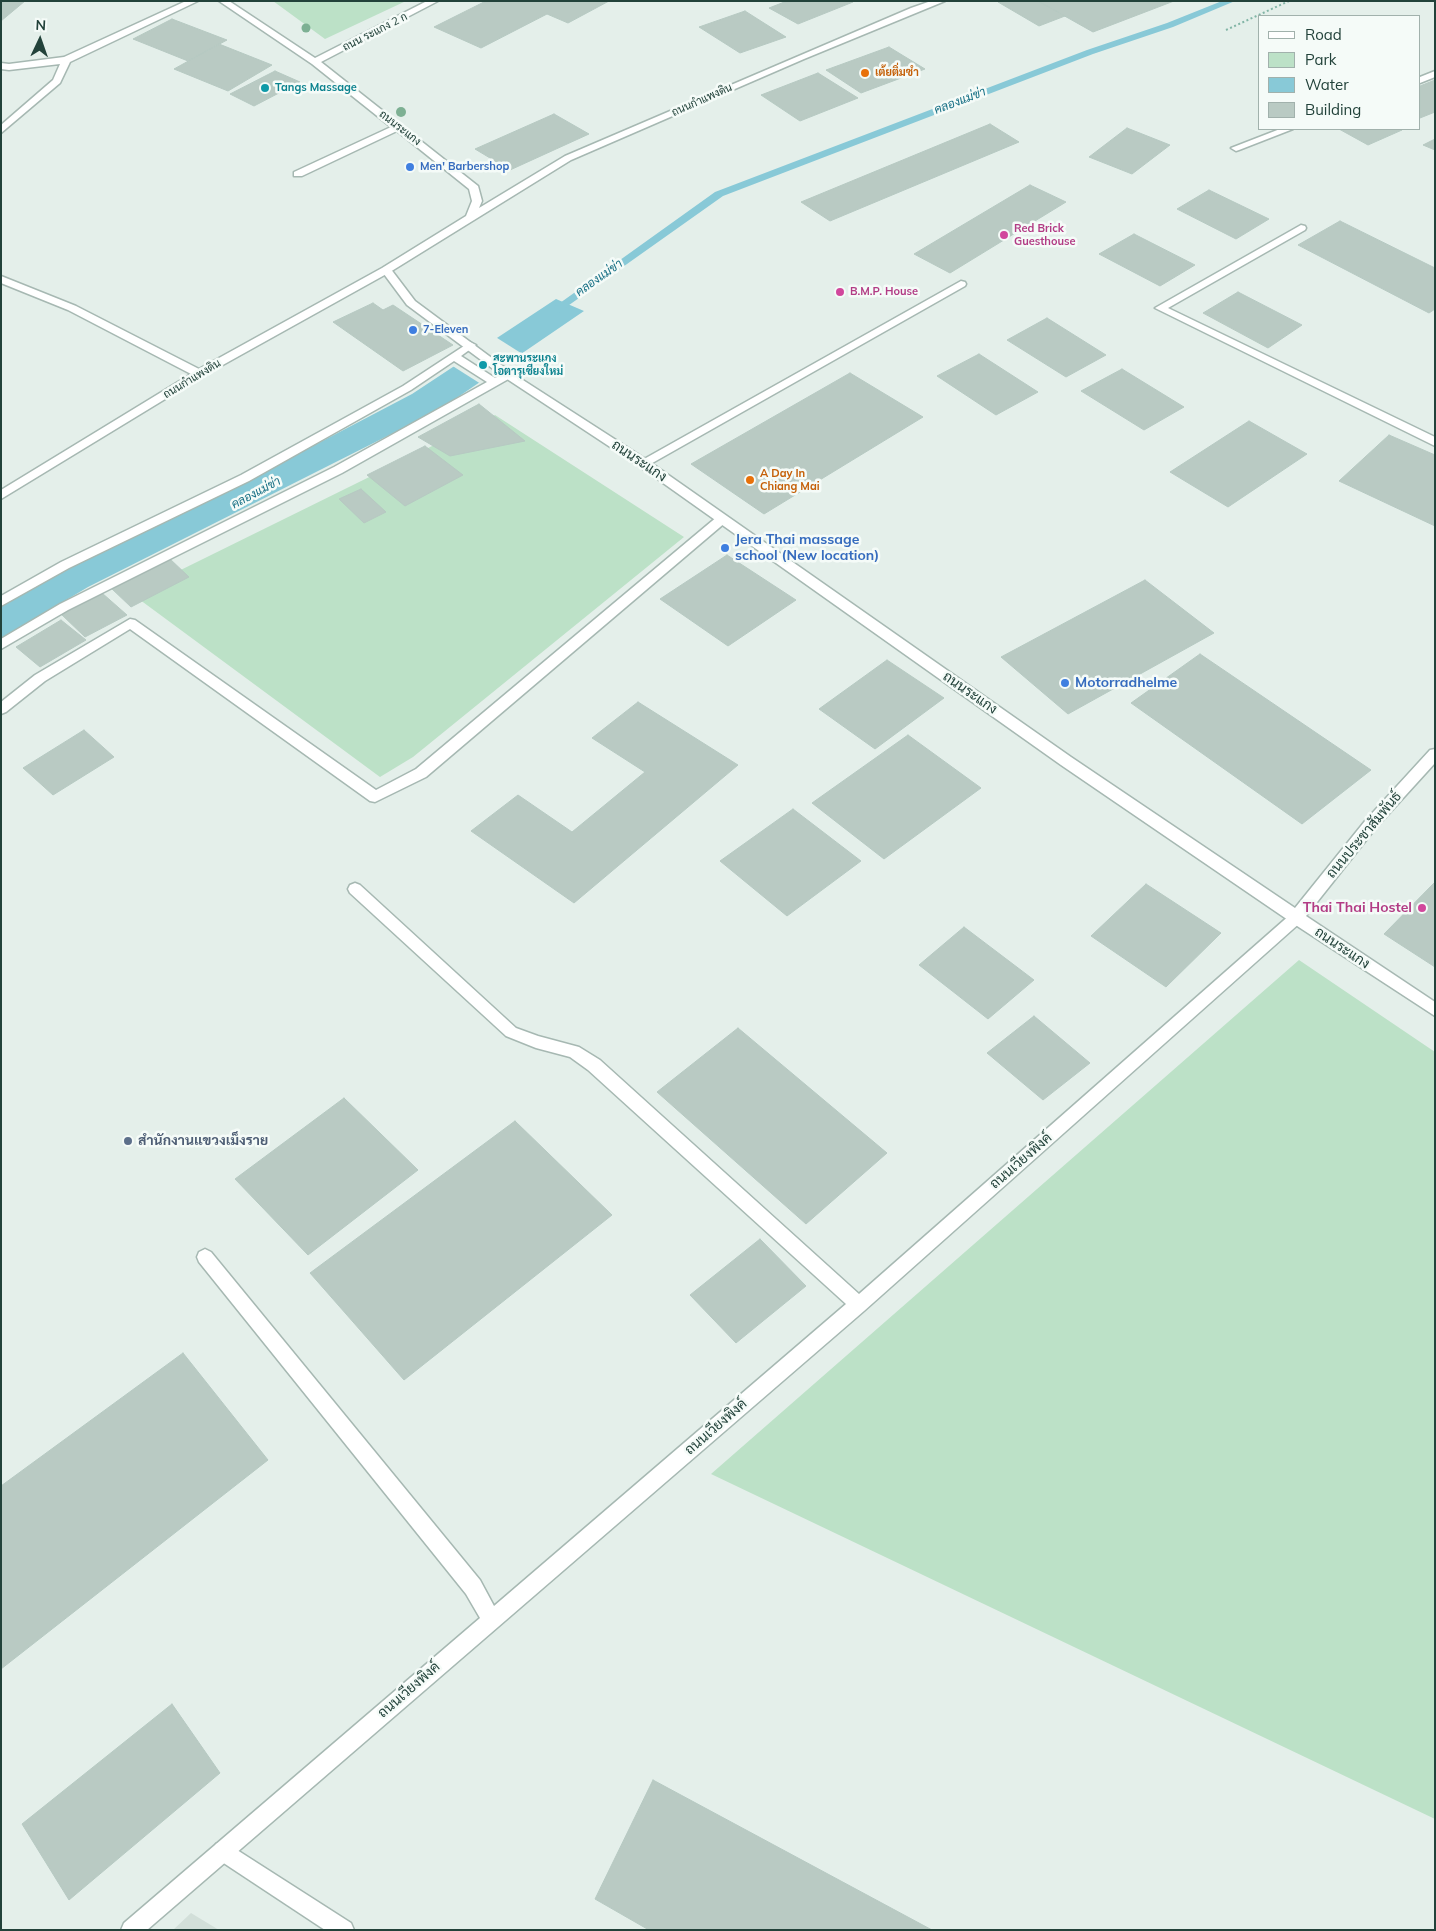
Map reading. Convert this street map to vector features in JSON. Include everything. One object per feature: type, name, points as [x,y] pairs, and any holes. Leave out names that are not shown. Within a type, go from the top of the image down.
[{"type":"street","points":[[1,66],[10,67],[66,60],[194,1]]},
{"type":"street","name":"ถนนระแกง","points":[[222,1],[315,62],[474,188],[477,201],[471,216]]},
{"type":"street","name":"ถนน ระแกง 2 ก","points":[[315,62],[434,1]]},
{"type":"street","name":"ถนนกำแพงดิน","points":[[471,216],[568,158],[801,57],[914,10],[941,1]]},
{"type":"street","points":[[1,130],[57,81],[66,60]]},
{"type":"street","points":[[1421,80],[1435,74]]},
{"type":"street","points":[[298,174],[398,126]]},
{"type":"street","points":[[1236,148],[1285,130]]},
{"type":"street","points":[[1,602],[65,565],[246,478],[407,388],[470,345],[411,303],[386,270],[471,216]]},
{"type":"street","points":[[1301,228],[1160,308],[1435,442]]},
{"type":"street","name":"ถนนกำแพงดิน","points":[[1,495],[199,374],[386,270]]},
{"type":"street","points":[[1,279],[72,308],[199,374]]},
{"type":"street","points":[[643,463],[961,284]]},
{"type":"street","name":"ถนนระแกง","points":[[470,345],[508,375],[643,463],[1066,761],[1435,1010]]},
{"type":"street","points":[[455,357],[494,382]]},
{"type":"street","points":[[1,646],[64,607],[338,470],[508,375]]},
{"type":"street","points":[[1,709],[40,678],[130,623],[374,797],[421,773],[722,519]]},
{"type":"street","name":"ถนนประชาสัมพันธ์","points":[[1296,918],[1370,824],[1435,754]]},
{"type":"street","points":[[355,889],[511,1032],[536,1042],[574,1052],[594,1065],[844,1290],[858,1305]]},
{"type":"street","name":"ถนนเวียงพิงค์","points":[[131,1930],[858,1305],[1296,918]]},
{"type":"street","points":[[204,1257],[472,1587],[491,1619]]},
{"type":"street","points":[[223,1851],[344,1930]]},
{"type":"path","points":[[1258,15],[1288,1]]},
{"type":"path","points":[[1226,30],[1258,15]]},
{"type":"shaded area","points":[[191,1913],[219,1930],[173,1930]]},
{"type":"green space","points":[[273,1],[406,1],[325,39]]},
{"type":"green space","points":[[495,415],[684,537],[413,757],[380,777],[132,594]]},
{"type":"green space","points":[[1299,960],[1435,1052],[1435,1819],[711,1474]]},
{"type":"water","points":[[556,299],[584,311],[439,410],[88,587],[1,639],[1,607],[67,569],[248,480],[412,394]]},
{"type":"pier","points":[[494,336],[524,355],[481,384],[451,365]]},
{"type":"building","points":[[1,1],[25,1],[1,21]]},
{"type":"building","points":[[486,1],[609,1],[568,23],[547,14],[481,48],[434,27]]},
{"type":"building","points":[[787,1],[853,2],[798,24],[769,8]]},
{"type":"building","points":[[1038,1],[1065,16],[1039,26],[998,2]]},
{"type":"building","points":[[1038,1],[1174,1],[1093,32]]},
{"type":"building","points":[[745,11],[786,37],[740,53],[699,27]]},
{"type":"building","points":[[172,19],[227,40],[188,61],[133,39]]},
{"type":"building","points":[[219,44],[272,65],[228,91],[174,69]]},
{"type":"building","points":[[889,47],[925,69],[861,93],[826,70]]},
{"type":"building","name":"Tangs Massage","points":[[275,71],[300,82],[254,106],[230,94]]},
{"type":"building","points":[[818,73],[858,98],[800,121],[761,95]]},
{"type":"building","points":[[1435,80],[1435,112],[1421,118],[1421,86]]},
{"type":"building","points":[[554,114],[589,134],[510,170],[475,149]]},
{"type":"building","points":[[990,124],[1019,142],[830,221],[801,202]]},
{"type":"building","points":[[1127,128],[1170,145],[1132,174],[1089,157]]},
{"type":"building","points":[[1341,130],[1402,130],[1368,145]]},
{"type":"building","points":[[1435,139],[1435,150],[1423,145]]},
{"type":"building","points":[[1030,185],[1066,202],[950,273],[914,254]]},
{"type":"building","points":[[1209,190],[1269,219],[1236,239],[1177,209]]},
{"type":"building","points":[[1340,221],[1435,268],[1435,309],[1429,313],[1298,245]]},
{"type":"building","points":[[1134,234],[1195,265],[1160,286],[1099,254]]},
{"type":"building","points":[[1238,292],[1302,325],[1268,348],[1203,313]]},
{"type":"building","points":[[373,303],[383,310],[393,305],[453,345],[403,371],[333,322]]},
{"type":"building","points":[[1047,318],[1106,355],[1066,377],[1007,340]]},
{"type":"building","points":[[979,354],[1038,392],[996,415],[937,376]]},
{"type":"building","points":[[1122,369],[1184,407],[1144,430],[1081,391]]},
{"type":"building","points":[[850,373],[923,417],[764,514],[691,464]]},
{"type":"building","points":[[479,404],[525,441],[450,456],[418,437]]},
{"type":"building","points":[[1249,421],[1307,454],[1228,507],[1170,472]]},
{"type":"building","points":[[1389,435],[1435,455],[1435,526],[1339,481]]},
{"type":"building","points":[[425,446],[463,475],[405,506],[367,475]]},
{"type":"building","points":[[361,489],[386,512],[364,523],[339,499]]},
{"type":"building","points":[[727,555],[796,600],[728,646],[660,599]]},
{"type":"building","points":[[169,558],[189,577],[131,607],[111,588]]},
{"type":"building","points":[[1145,580],[1214,633],[1068,714],[1001,657]]},
{"type":"building","points":[[102,593],[127,615],[85,637],[61,614]]},
{"type":"building","points":[[61,620],[86,640],[40,667],[16,647]]},
{"type":"building","points":[[1200,654],[1371,770],[1302,824],[1131,703]]},
{"type":"building","points":[[887,660],[944,698],[875,749],[819,709]]},
{"type":"building","points":[[638,702],[738,765],[574,903],[471,831],[518,795],[572,832],[645,772],[592,738]]},
{"type":"building","points":[[84,730],[114,757],[53,795],[23,768]]},
{"type":"building","points":[[908,735],[981,788],[884,859],[812,803]]},
{"type":"building","points":[[793,809],[861,861],[787,916],[720,861]]},
{"type":"building","name":"Thai Thai Hostel","points":[[1435,882],[1435,967],[1384,934]]},
{"type":"building","points":[[1146,884],[1221,933],[1166,987],[1091,936]]},
{"type":"building","points":[[964,927],[1034,980],[988,1019],[919,965]]},
{"type":"building","points":[[1034,1016],[1090,1063],[1043,1100],[987,1053]]},
{"type":"building","points":[[738,1028],[887,1153],[806,1224],[657,1092]]},
{"type":"building","points":[[344,1098],[418,1170],[308,1255],[235,1179]]},
{"type":"building","points":[[515,1121],[612,1215],[404,1380],[310,1273]]},
{"type":"building","points":[[760,1239],[806,1286],[736,1343],[690,1295]]},
{"type":"building","points":[[183,1353],[268,1460],[1,1669],[1,1486]]},
{"type":"building","points":[[172,1704],[220,1773],[69,1900],[22,1824]]},
{"type":"building","points":[[653,1780],[932,1930],[649,1930],[595,1899]]},
{"type":"waterway","name":"คลองแม่ข่า","points":[[551,313],[719,194],[1090,52],[1170,25],[1231,1]]},
{"type":"place","name":"เต้ยติ่มซำ","points":[[865,73]]},
{"type":"place","name":"Tangs Massage","points":[[265,88]]},
{"type":"place","name":"Men' Barbershop","points":[[410,167]]},
{"type":"place","name":"Red Brick Guesthouse","points":[[1004,235]]},
{"type":"place","name":"B.M.P. House","points":[[840,292]]},
{"type":"place","name":"7-Eleven","points":[[413,330]]},
{"type":"place","name":"สะพานระแกง โอตารุเชียงใหม่","points":[[483,365]]},
{"type":"place","name":"A Day In Chiang Mai","points":[[750,480]]},
{"type":"place","name":"Jera Thai massage school (New location)","points":[[725,548]]},
{"type":"place","name":"Motorradhelme","points":[[1065,683]]},
{"type":"place","name":"Thai Thai Hostel","points":[[1422,908]]},
{"type":"place","name":"สำนักงานแขวงเม็งราย","points":[[128,1141]]}]
